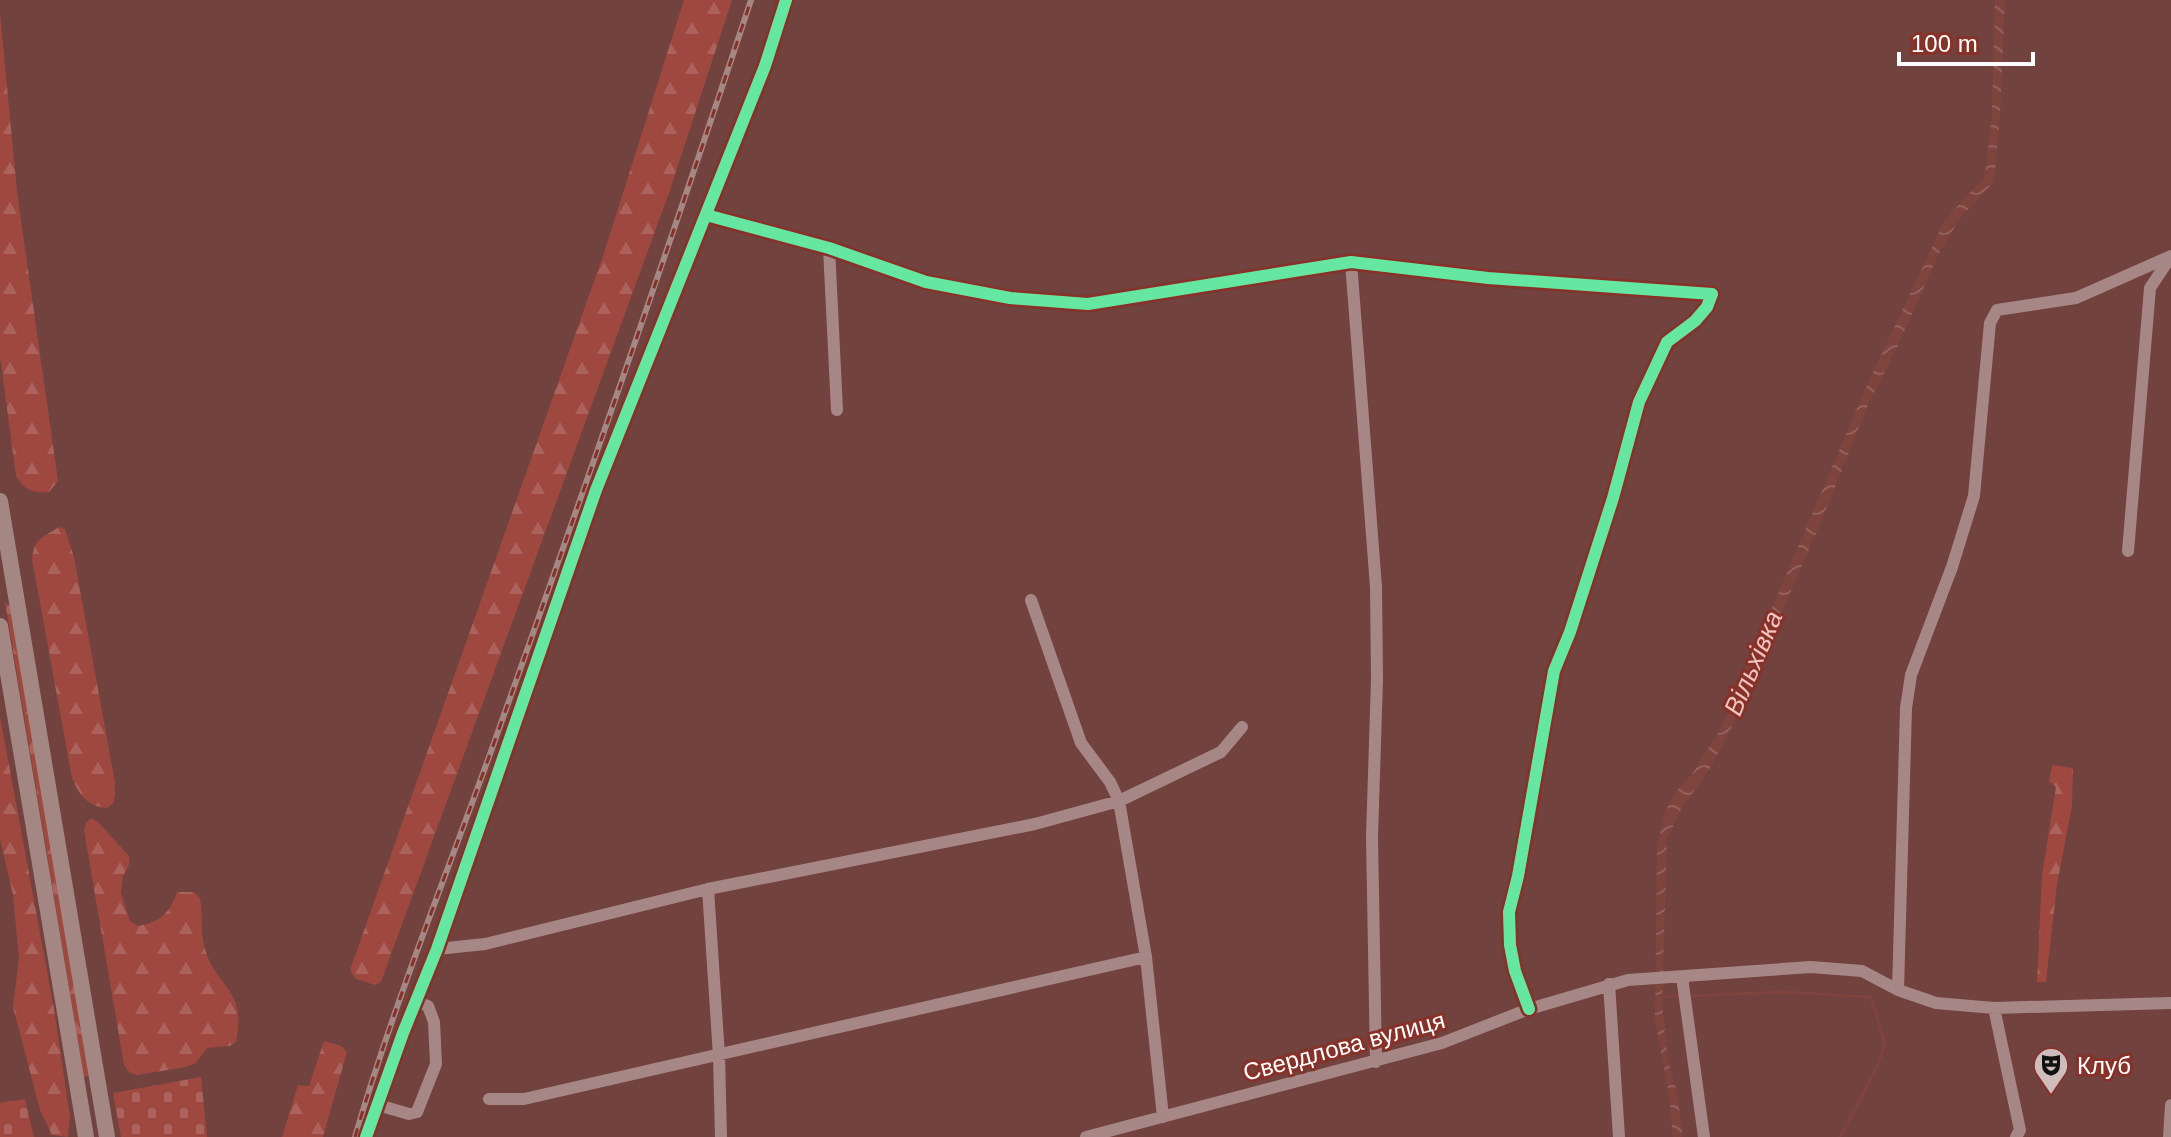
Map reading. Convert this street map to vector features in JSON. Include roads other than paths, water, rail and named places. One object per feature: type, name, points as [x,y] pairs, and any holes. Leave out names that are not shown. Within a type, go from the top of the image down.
[{"type":"main road","points":[[0,501],[107,1137]]},
{"type":"main road","points":[[0,626],[86,1137]]},
{"type":"street","points":[[366,1137],[437,949],[596,490],[765,66],[786,0]]},
{"type":"street","points":[[706,215],[829,248],[926,282],[1010,298],[1088,304],[1351,262],[1488,278],[1712,294],[1707,307],[1695,321],[1667,342],[1639,402],[1613,498],[1570,632],[1554,671],[1509,912],[1515,971],[1529,1009]]},
{"type":"street","points":[[829,248],[837,410]]},
{"type":"street","points":[[2128,551],[2150,288],[2171,257]]},
{"type":"street","points":[[1898,990],[1906,708],[1911,675],[1952,567],[1974,496],[1990,323],[1997,310],[2076,298],[2171,257]]},
{"type":"street","points":[[1351,262],[1376,587],[1377,679],[1372,837],[1376,1062]]},
{"type":"street","points":[[1031,600],[1081,743],[1110,782],[1119,801],[1146,957],[1163,1117]]},
{"type":"street","points":[[437,949],[485,944],[708,889],[1035,824],[1119,801],[1221,752],[1242,727]]},
{"type":"street","points":[[708,889],[721,1137]]},
{"type":"street","points":[[489,1099],[524,1099],[1146,957]]},
{"type":"street","name":"Свердлова вулиця","points":[[1086,1137],[1442,1043],[1529,1009],[1628,980],[1811,967],[1862,971],[1898,990],[1936,1003],[1994,1008],[2171,1003]]},
{"type":"street","points":[[1677,977],[1704,1137]]},
{"type":"street","points":[[1609,984],[1619,1137]]},
{"type":"street","points":[[378,1105],[409,1114],[417,1112],[436,1064],[434,1022],[428,1006],[415,1001]]},
{"type":"street","points":[[1994,1008],[2020,1130],[2016,1137]]},
{"type":"street","points":[[2169,1137],[2171,1105]]},
{"type":"water","points":[[1995,0],[2005,0],[1994,182],[1961,217],[1940,251],[1869,402],[1821,522],[1729,733],[1709,770],[1680,811],[1667,839],[1662,1004],[1668,1059],[1682,1131],[1682,1137],[1673,1137],[1655,1019],[1657,850],[1664,814],[1675,793],[1692,774],[1719,732],[1867,385],[1942,226],[1985,176],[1992,114]]},
{"type":"waterway","name":"Вільхівка","points":[[1690,996],[1783,992],[1871,997],[1885,1044],[1876,1069],[1840,1137]]},
{"type":"waterway","name":"Вільхівка","points":[[1662,997],[1682,996]]},
{"type":"railway","points":[[355,1137],[404,988],[625,372],[751,0]]},
{"type":"place","name":"Клуб","points":[[2051,1096]]}]
